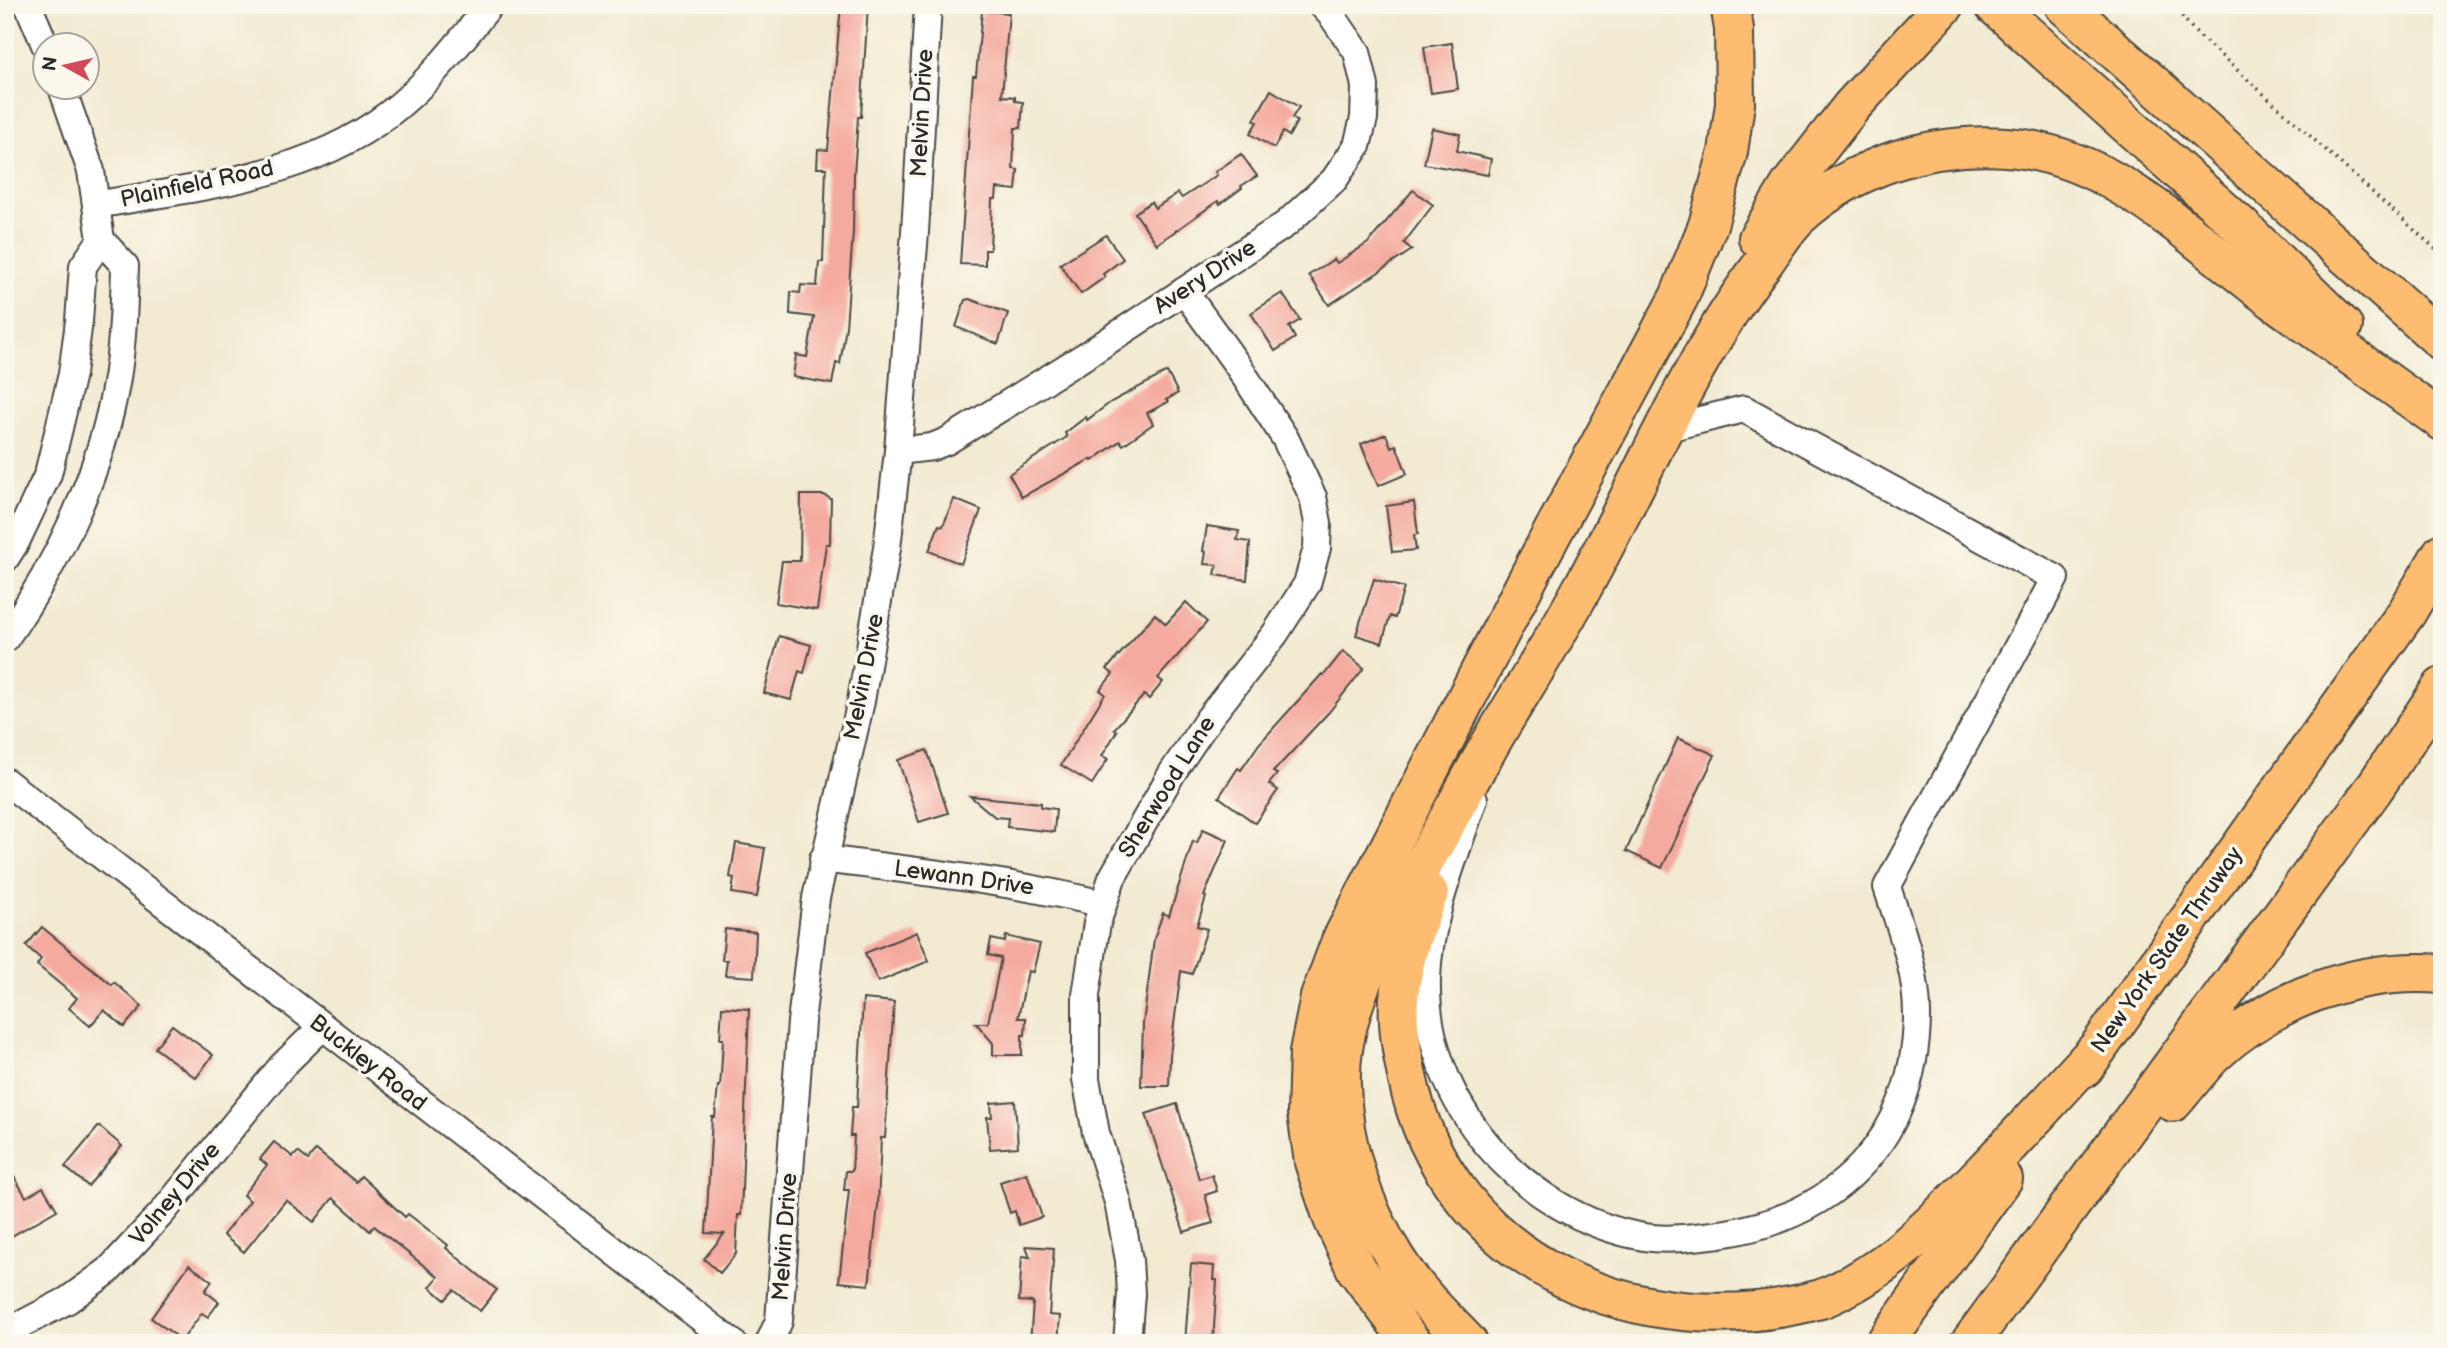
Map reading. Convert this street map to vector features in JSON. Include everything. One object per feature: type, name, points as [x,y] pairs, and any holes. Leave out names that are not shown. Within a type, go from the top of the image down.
[{"type":"highway","points":[[1412,1343],[1356,1269],[1333,1219],[1314,1163],[1307,1113],[1309,1052],[1320,997],[1347,929],[1679,297],[1708,225],[1728,152],[1735,104],[1734,29],[1730,5]]},
{"type":"highway","points":[[1620,406],[1684,326],[1742,215],[1782,156],[1913,5]]},
{"type":"highway","points":[[1664,429],[1699,350],[1743,263],[1790,184],[1853,106],[1945,5]]},
{"type":"highway","points":[[1994,5],[2244,229],[2442,419]]},
{"type":"highway","points":[[2064,5],[2442,341]]},
{"type":"highway","points":[[2079,5],[2145,78]]},
{"type":"highway","points":[[1468,1343],[1429,1302],[1395,1259],[1369,1210],[1348,1146],[1340,1083],[1345,1033],[1361,984],[1379,942],[1505,718],[1581,591],[1732,304],[1797,218],[1846,182],[1905,156],[1965,147],[2009,147],[2045,153],[2111,179],[2190,233],[2271,298],[2442,419]]},
{"type":"highway","name":"New York State Thruway","points":[[1885,1343],[2407,612],[2442,553]]},
{"type":"highway","points":[[1970,1343],[2373,790],[2442,687]]},
{"type":"highway","points":[[1505,718],[1480,784],[1413,929],[1400,989],[1399,1034],[1413,1103],[1434,1155],[1458,1194],[1491,1232],[1536,1272],[1591,1300],[1655,1319],[1718,1323],[1773,1314],[1821,1299],[1865,1277],[1936,1221],[2098,1048]]},
{"type":"highway","points":[[2062,1216],[2174,1100],[2215,1053],[2267,1015],[2314,992],[2361,978],[2417,972],[2442,974]]},
{"type":"highway","points":[[1386,1308],[1428,1343]]},
{"type":"street","points":[[28,5],[40,32]]},
{"type":"street","name":"Plainfield Road","points":[[96,205],[256,176],[313,157],[359,135],[401,104],[452,51],[490,5]]},
{"type":"street","name":"Melvin Drive","points":[[769,1343],[779,1321],[801,1022],[816,898],[861,701],[887,548],[898,452],[915,232],[928,5]]},
{"type":"street","name":"Avery Drive","points":[[898,452],[932,447],[947,441],[1088,354],[1286,223],[1334,180],[1357,146],[1364,118],[1365,86],[1357,52],[1322,5]]},
{"type":"street","points":[[5,639],[53,559],[86,491],[103,437],[116,381],[124,324],[125,266],[101,240],[91,171],[67,102]]},
{"type":"street","points":[[5,559],[16,542],[48,474],[72,374],[83,267],[101,240]]},
{"type":"street","name":"Sherwood Lane","points":[[1127,1343],[1131,1294],[1129,1260],[1118,1202],[1096,1133],[1086,1079],[1087,995],[1097,923],[1112,878],[1172,773],[1209,718],[1275,634],[1307,584],[1318,548],[1318,523],[1312,497],[1285,438],[1184,291]]},
{"type":"street","points":[[1480,784],[1436,919],[1427,979],[1432,1030],[1446,1077],[1467,1118],[1491,1150],[1526,1183],[1560,1207],[1601,1224],[1644,1237],[1687,1239],[1772,1223],[1815,1204],[1854,1175],[1891,1126],[1913,1068],[1917,1017],[1912,963],[1887,887],[2055,578],[1744,409],[1664,429]]},
{"type":"street","points":[[48,474],[86,491]]},
{"type":"street","name":"Buckley Road","points":[[5,781],[733,1343]]},
{"type":"street","name":"Lewann Drive","points":[[823,859],[932,872],[1053,891],[1103,904]]},
{"type":"street","name":"Volney Drive","points":[[5,1334],[68,1300],[108,1271],[162,1213],[282,1066],[322,1027]]},
{"type":"path","points":[[2173,5],[2195,32],[2442,255]]},
{"type":"building","points":[[841,5],[868,5],[861,117],[858,117],[854,175],[846,327],[840,364],[836,363],[832,384],[793,377],[796,355],[807,357],[814,317],[790,314],[791,292],[800,293],[801,285],[817,286],[819,262],[823,262],[826,168],[817,168],[818,149],[828,150]]},
{"type":"building","points":[[982,11],[1009,13],[1002,96],[1015,97],[1015,101],[1023,102],[1021,128],[1015,128],[1013,169],[1018,170],[1016,190],[997,188],[996,199],[992,199],[990,250],[985,250],[985,265],[960,264],[973,76],[976,76]]},
{"type":"building","points":[[1452,43],[1458,89],[1431,93],[1424,47]]},
{"type":"building","points":[[1271,90],[1299,107],[1292,118],[1297,121],[1289,136],[1283,132],[1274,148],[1250,134],[1257,122],[1254,120]]},
{"type":"building","points":[[1432,128],[1460,134],[1457,151],[1491,159],[1488,175],[1424,164]]},
{"type":"building","points":[[1241,154],[1257,176],[1220,204],[1218,201],[1157,244],[1135,213],[1151,202],[1155,208],[1178,193],[1182,198],[1217,175],[1215,172]]},
{"type":"building","points":[[1413,190],[1433,205],[1404,243],[1412,250],[1329,305],[1309,275],[1334,259],[1337,263],[1368,243]]},
{"type":"building","points":[[1106,235],[1123,259],[1103,274],[1105,277],[1081,294],[1060,264]]},
{"type":"building","points":[[1282,293],[1300,320],[1289,327],[1295,338],[1275,351],[1251,313]]},
{"type":"building","points":[[969,299],[1008,313],[998,344],[956,327],[965,300]]},
{"type":"building","points":[[1167,372],[1178,393],[1166,400],[1168,402],[1147,413],[1153,424],[1123,445],[1120,441],[1092,461],[1091,459],[1022,497],[1009,474],[1067,437],[1065,433],[1086,417],[1087,420],[1111,402]]},
{"type":"building","points":[[1386,434],[1391,447],[1396,445],[1407,474],[1378,486],[1361,444]]},
{"type":"building","points":[[801,495],[824,495],[831,499],[830,544],[826,544],[817,610],[776,603],[782,561],[800,561]]},
{"type":"building","points":[[954,499],[981,510],[961,564],[929,551],[939,525],[943,526]]},
{"type":"building","points":[[1414,502],[1418,534],[1414,535],[1416,550],[1392,552],[1386,506]]},
{"type":"building","points":[[1207,526],[1239,531],[1237,540],[1250,542],[1247,580],[1215,575],[1217,565],[1204,564]]},
{"type":"building","points":[[1374,579],[1404,588],[1395,618],[1390,616],[1382,643],[1356,635]]},
{"type":"building","points":[[1186,602],[1207,622],[1158,678],[1163,682],[1149,699],[1144,695],[1114,729],[1117,731],[1102,756],[1108,759],[1092,784],[1061,765],[1105,694],[1100,690],[1113,674],[1107,669],[1155,614],[1166,624]]},
{"type":"building","points":[[779,636],[811,645],[804,673],[799,671],[791,700],[764,693]]},
{"type":"building","points":[[1343,651],[1364,668],[1329,712],[1273,772],[1277,774],[1269,784],[1278,790],[1255,823],[1219,797],[1238,768],[1241,770],[1259,744]]},
{"type":"building","points":[[1678,738],[1715,755],[1662,868],[1626,851]]},
{"type":"building","points":[[927,750],[948,813],[919,822],[898,760]]},
{"type":"building","points":[[970,796],[1041,803],[1041,807],[1056,809],[1054,832],[1007,827],[1008,818],[995,817]]},
{"type":"building","points":[[1203,829],[1228,840],[1204,896],[1206,897],[1197,926],[1207,929],[1192,974],[1181,971],[1170,1055],[1169,1086],[1141,1086],[1143,1024],[1154,939],[1163,913],[1169,916],[1193,841],[1197,843]]},
{"type":"building","points":[[736,843],[765,848],[757,897],[732,893],[734,878],[730,877]]},
{"type":"building","points":[[42,927],[112,985],[114,982],[142,1006],[124,1027],[104,1010],[90,1026],[69,1008],[77,998],[37,965],[41,959],[26,946]]},
{"type":"building","points":[[725,929],[756,932],[754,977],[725,975],[727,960],[722,960]]},
{"type":"building","points":[[917,932],[929,961],[878,982],[865,953]]},
{"type":"building","points":[[1006,936],[1040,944],[1033,972],[1028,971],[1018,1018],[1026,1018],[1025,1035],[1022,1035],[1022,1055],[993,1055],[993,1043],[976,1023],[988,1023],[1001,958],[988,955],[991,939],[1005,942]]},
{"type":"building","points":[[863,999],[894,1002],[885,1138],[881,1138],[878,1206],[869,1285],[839,1282],[849,1190],[844,1190],[846,1171],[852,1171],[854,1136],[850,1136],[852,1107],[857,1107]]},
{"type":"building","points":[[722,1007],[749,1009],[741,1215],[738,1215],[736,1254],[720,1273],[704,1259],[724,1234],[706,1233],[712,1117],[715,1117],[721,1074]]},
{"type":"building","points":[[172,1025],[213,1055],[196,1078],[155,1048]]},
{"type":"building","points":[[1015,1101],[1018,1147],[990,1149],[987,1117],[992,1117],[991,1103]]},
{"type":"building","points":[[1177,1104],[1199,1179],[1212,1175],[1217,1191],[1205,1195],[1213,1223],[1184,1232],[1146,1114]]},
{"type":"building","points":[[99,1126],[122,1146],[88,1186],[65,1167]]},
{"type":"building","points":[[274,1142],[293,1157],[298,1152],[308,1160],[316,1150],[356,1182],[361,1176],[405,1217],[408,1214],[448,1245],[446,1248],[497,1290],[480,1311],[454,1290],[445,1300],[430,1287],[438,1277],[374,1226],[370,1231],[333,1198],[314,1222],[286,1200],[244,1252],[223,1235],[250,1201],[243,1195],[267,1165],[260,1159]]},
{"type":"building","points":[[5,1161],[26,1197],[43,1187],[57,1210],[10,1237],[5,1227]]},
{"type":"building","points":[[1027,1173],[1042,1217],[1019,1225],[1015,1211],[1010,1213],[1000,1182]]},
{"type":"building","points":[[1026,1246],[1054,1248],[1049,1315],[1060,1316],[1058,1343],[1030,1343],[1033,1302],[1019,1301],[1022,1256],[1030,1257]]},
{"type":"building","points":[[1191,1264],[1214,1266],[1213,1280],[1217,1280],[1213,1343],[1185,1343]]},
{"type":"building","points":[[189,1265],[212,1281],[205,1291],[219,1302],[208,1317],[202,1313],[182,1340],[151,1318]]}]
